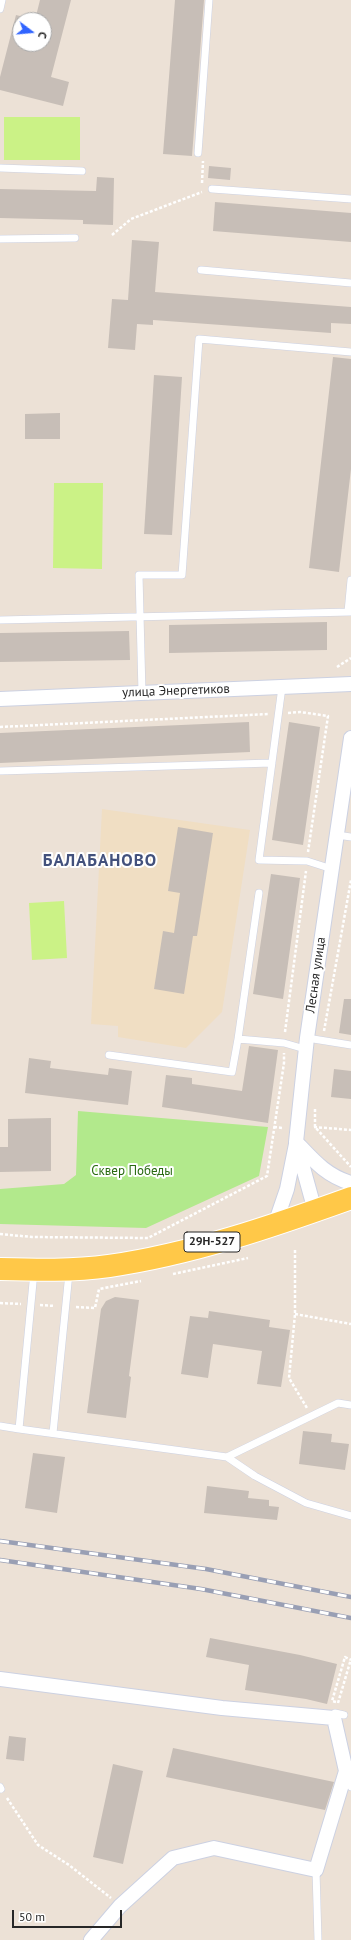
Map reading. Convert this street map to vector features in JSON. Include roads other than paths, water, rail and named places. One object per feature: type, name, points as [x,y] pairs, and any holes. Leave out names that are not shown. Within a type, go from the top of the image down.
[{"type":"main road","name":"29Н-527","points":[[0,1269],[34,1270],[107,1266],[137,1261],[251,1232],[351,1198]]},
{"type":"street","name":"улица Энергетиков","points":[[0,699],[351,684]]},
{"type":"street","name":"Лесная улица","points":[[315,1211],[296,1142],[306,1044],[332,868],[344,836],[351,738]]},
{"type":"street","points":[[296,1142],[322,1169],[338,1179],[351,1183]]},
{"type":"street","points":[[275,1224],[287,1188],[296,1142]]},
{"type":"street","points":[[0,1679],[222,1708],[339,1717],[346,1771],[316,1870],[214,1848],[173,1858],[120,1906],[91,1940]]},
{"type":"lane","points":[[0,8],[2,0]]},
{"type":"lane","points":[[198,153],[209,0]]},
{"type":"lane","points":[[0,168],[82,171]]},
{"type":"lane","points":[[212,189],[351,199]]},
{"type":"lane","points":[[0,239],[74,238]]},
{"type":"lane","points":[[200,270],[351,283]]},
{"type":"lane","points":[[142,693],[139,574],[182,576],[199,339],[351,352]]},
{"type":"lane","points":[[0,620],[350,612],[351,580]]},
{"type":"lane","points":[[282,687],[259,860],[307,861],[332,868]]},
{"type":"lane","points":[[0,771],[272,763]]},
{"type":"lane","points":[[109,1055],[232,1072],[259,893]]},
{"type":"lane","points":[[238,1039],[306,1044],[323,1040],[351,1044]]},
{"type":"lane","points":[[53,1433],[70,1268]]},
{"type":"lane","points":[[0,1269],[0,1275]]},
{"type":"lane","points":[[19,1429],[34,1270]]},
{"type":"lane","points":[[227,1457],[338,1403],[351,1405]]},
{"type":"lane","points":[[0,1426],[227,1457],[260,1479],[306,1503],[351,1516]]},
{"type":"lane","points":[[346,1771],[351,1786]]},
{"type":"lane","points":[[316,1870],[318,1940]]},
{"type":"railway","points":[[0,1541],[206,1569],[351,1597]]},
{"type":"railway","points":[[0,1560],[201,1589],[351,1618]]},
{"type":"district","name":"БАЛАБАНОВО","points":[[100,861]]},
{"type":"park label","name":"Сквер Победы","points":[[132,1171]]}]
